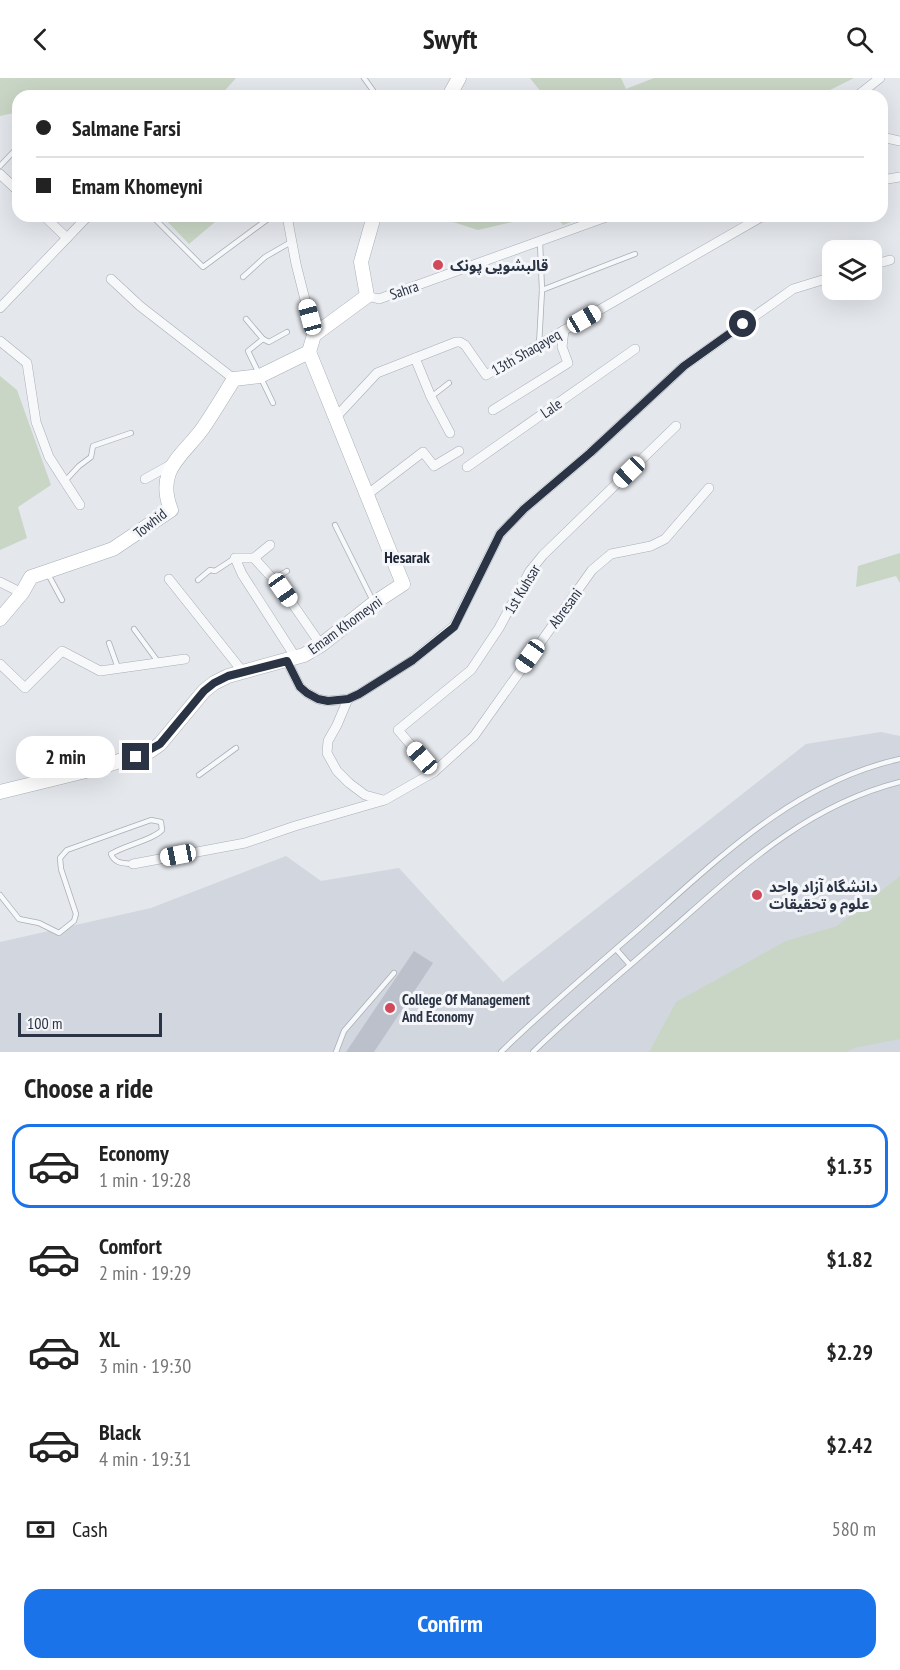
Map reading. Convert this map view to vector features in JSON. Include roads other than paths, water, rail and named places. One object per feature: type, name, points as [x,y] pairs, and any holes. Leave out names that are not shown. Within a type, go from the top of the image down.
[{"type":"street","points":[[865,90],[880,78]]},
{"type":"street","points":[[0,174],[12,185]]},
{"type":"street","points":[[50,222],[67,238]]},
{"type":"street","points":[[0,308],[82,222]]},
{"type":"street","points":[[111,279],[140,306],[234,380],[260,376],[309,352],[314,335],[288,222]]},
{"type":"street","points":[[314,335],[367,296],[361,262],[372,222]]},
{"type":"street","name":"Sahra","points":[[367,296],[379,299],[593,222]]},
{"type":"street","name":"13th Shaqayeq","points":[[336,417],[377,373],[456,342],[460,342],[486,375],[753,222]]},
{"type":"street","points":[[882,262],[890,260]]},
{"type":"street","points":[[270,545],[254,558],[235,558],[256,602],[291,659],[300,687],[318,699],[328,701],[348,699],[372,688],[454,627],[500,534],[524,509],[590,453],[684,366],[793,289],[822,280]]},
{"type":"street","points":[[493,410],[568,363],[562,347],[564,330]]},
{"type":"street","points":[[0,341],[27,363],[36,422],[49,457],[80,505]]},
{"type":"street","name":"Lale","points":[[467,467],[635,349]]},
{"type":"street","name":"Emam Khomeyni","points":[[0,792],[98,768],[150,751],[171,732],[204,691],[228,676],[291,659],[321,645],[374,603],[403,584],[309,352]]},
{"type":"street","points":[[415,358],[431,397],[450,433]]},
{"type":"street","name":"Towhid","points":[[0,619],[22,593],[31,577],[113,549],[171,510],[165,488],[172,464],[202,429],[234,380]]},
{"type":"street","name":"1st Kuhsar","points":[[434,772],[398,730],[471,670],[499,628],[530,571],[543,555],[676,426]]},
{"type":"street","points":[[368,494],[423,452],[434,466],[459,450]]},
{"type":"street","points":[[145,479],[172,464]]},
{"type":"street","name":"Abresani","points":[[133,864],[245,843],[295,825],[385,800],[434,772],[474,736],[592,570],[611,554],[651,546],[665,539],[709,488]]},
{"type":"street","points":[[254,558],[274,579],[321,645]]},
{"type":"street","points":[[169,579],[243,672]]},
{"type":"street","points":[[0,582],[22,593]]},
{"type":"street","points":[[0,664],[25,688],[62,651],[100,671],[185,659]]},
{"type":"street","points":[[348,699],[328,741],[327,753],[337,771],[349,783],[365,795],[385,800]]},
{"type":"lane","points":[[363,78],[372,90]]},
{"type":"lane","points":[[0,166],[12,153]]},
{"type":"lane","points":[[159,222],[203,267],[264,222]]},
{"type":"lane","points":[[243,277],[265,257],[291,241]]},
{"type":"lane","points":[[539,345],[542,290],[540,242]]},
{"type":"lane","points":[[542,290],[635,254]]},
{"type":"lane","points":[[246,319],[263,339],[269,342],[287,332]]},
{"type":"lane","points":[[263,339],[248,351],[273,403]]},
{"type":"lane","points":[[431,397],[450,383]]},
{"type":"lane","points":[[64,482],[91,457],[93,446],[131,433]]},
{"type":"lane","points":[[335,525],[374,603]]},
{"type":"lane","points":[[198,580],[210,570],[215,571],[235,558]]},
{"type":"lane","points":[[274,579],[287,571]]},
{"type":"lane","points":[[47,572],[62,600]]},
{"type":"lane","points":[[134,629],[159,663]]},
{"type":"lane","points":[[109,644],[118,668]]},
{"type":"lane","points":[[199,775],[236,748]]},
{"type":"lane","points":[[501,1052],[538,1016],[732,847],[776,813],[824,787],[866,769],[900,759]]},
{"type":"lane","points":[[533,1052],[746,864],[788,832],[833,806],[872,789],[900,782]]},
{"type":"lane","points":[[0,896],[18,919],[39,923],[58,933],[74,921],[76,914],[61,869],[60,858],[67,850],[151,820],[160,822],[162,830],[157,835],[123,846],[111,854],[113,859],[119,863],[133,864]]},
{"type":"lane","points":[[616,948],[630,965]]},
{"type":"lane","points":[[336,1052],[344,1031],[394,973]]},
{"type":"place","name":"قالبشویی پونک","points":[[438,265]]},
{"type":"place","name":"دانشگاه آزاد واحد علوم و تحقیقات","points":[[757,895]]},
{"type":"place","name":"College Of Management And Economy","points":[[390,1008]]},
{"type":"district","name":"Hesarak","points":[[407,557]]}]
